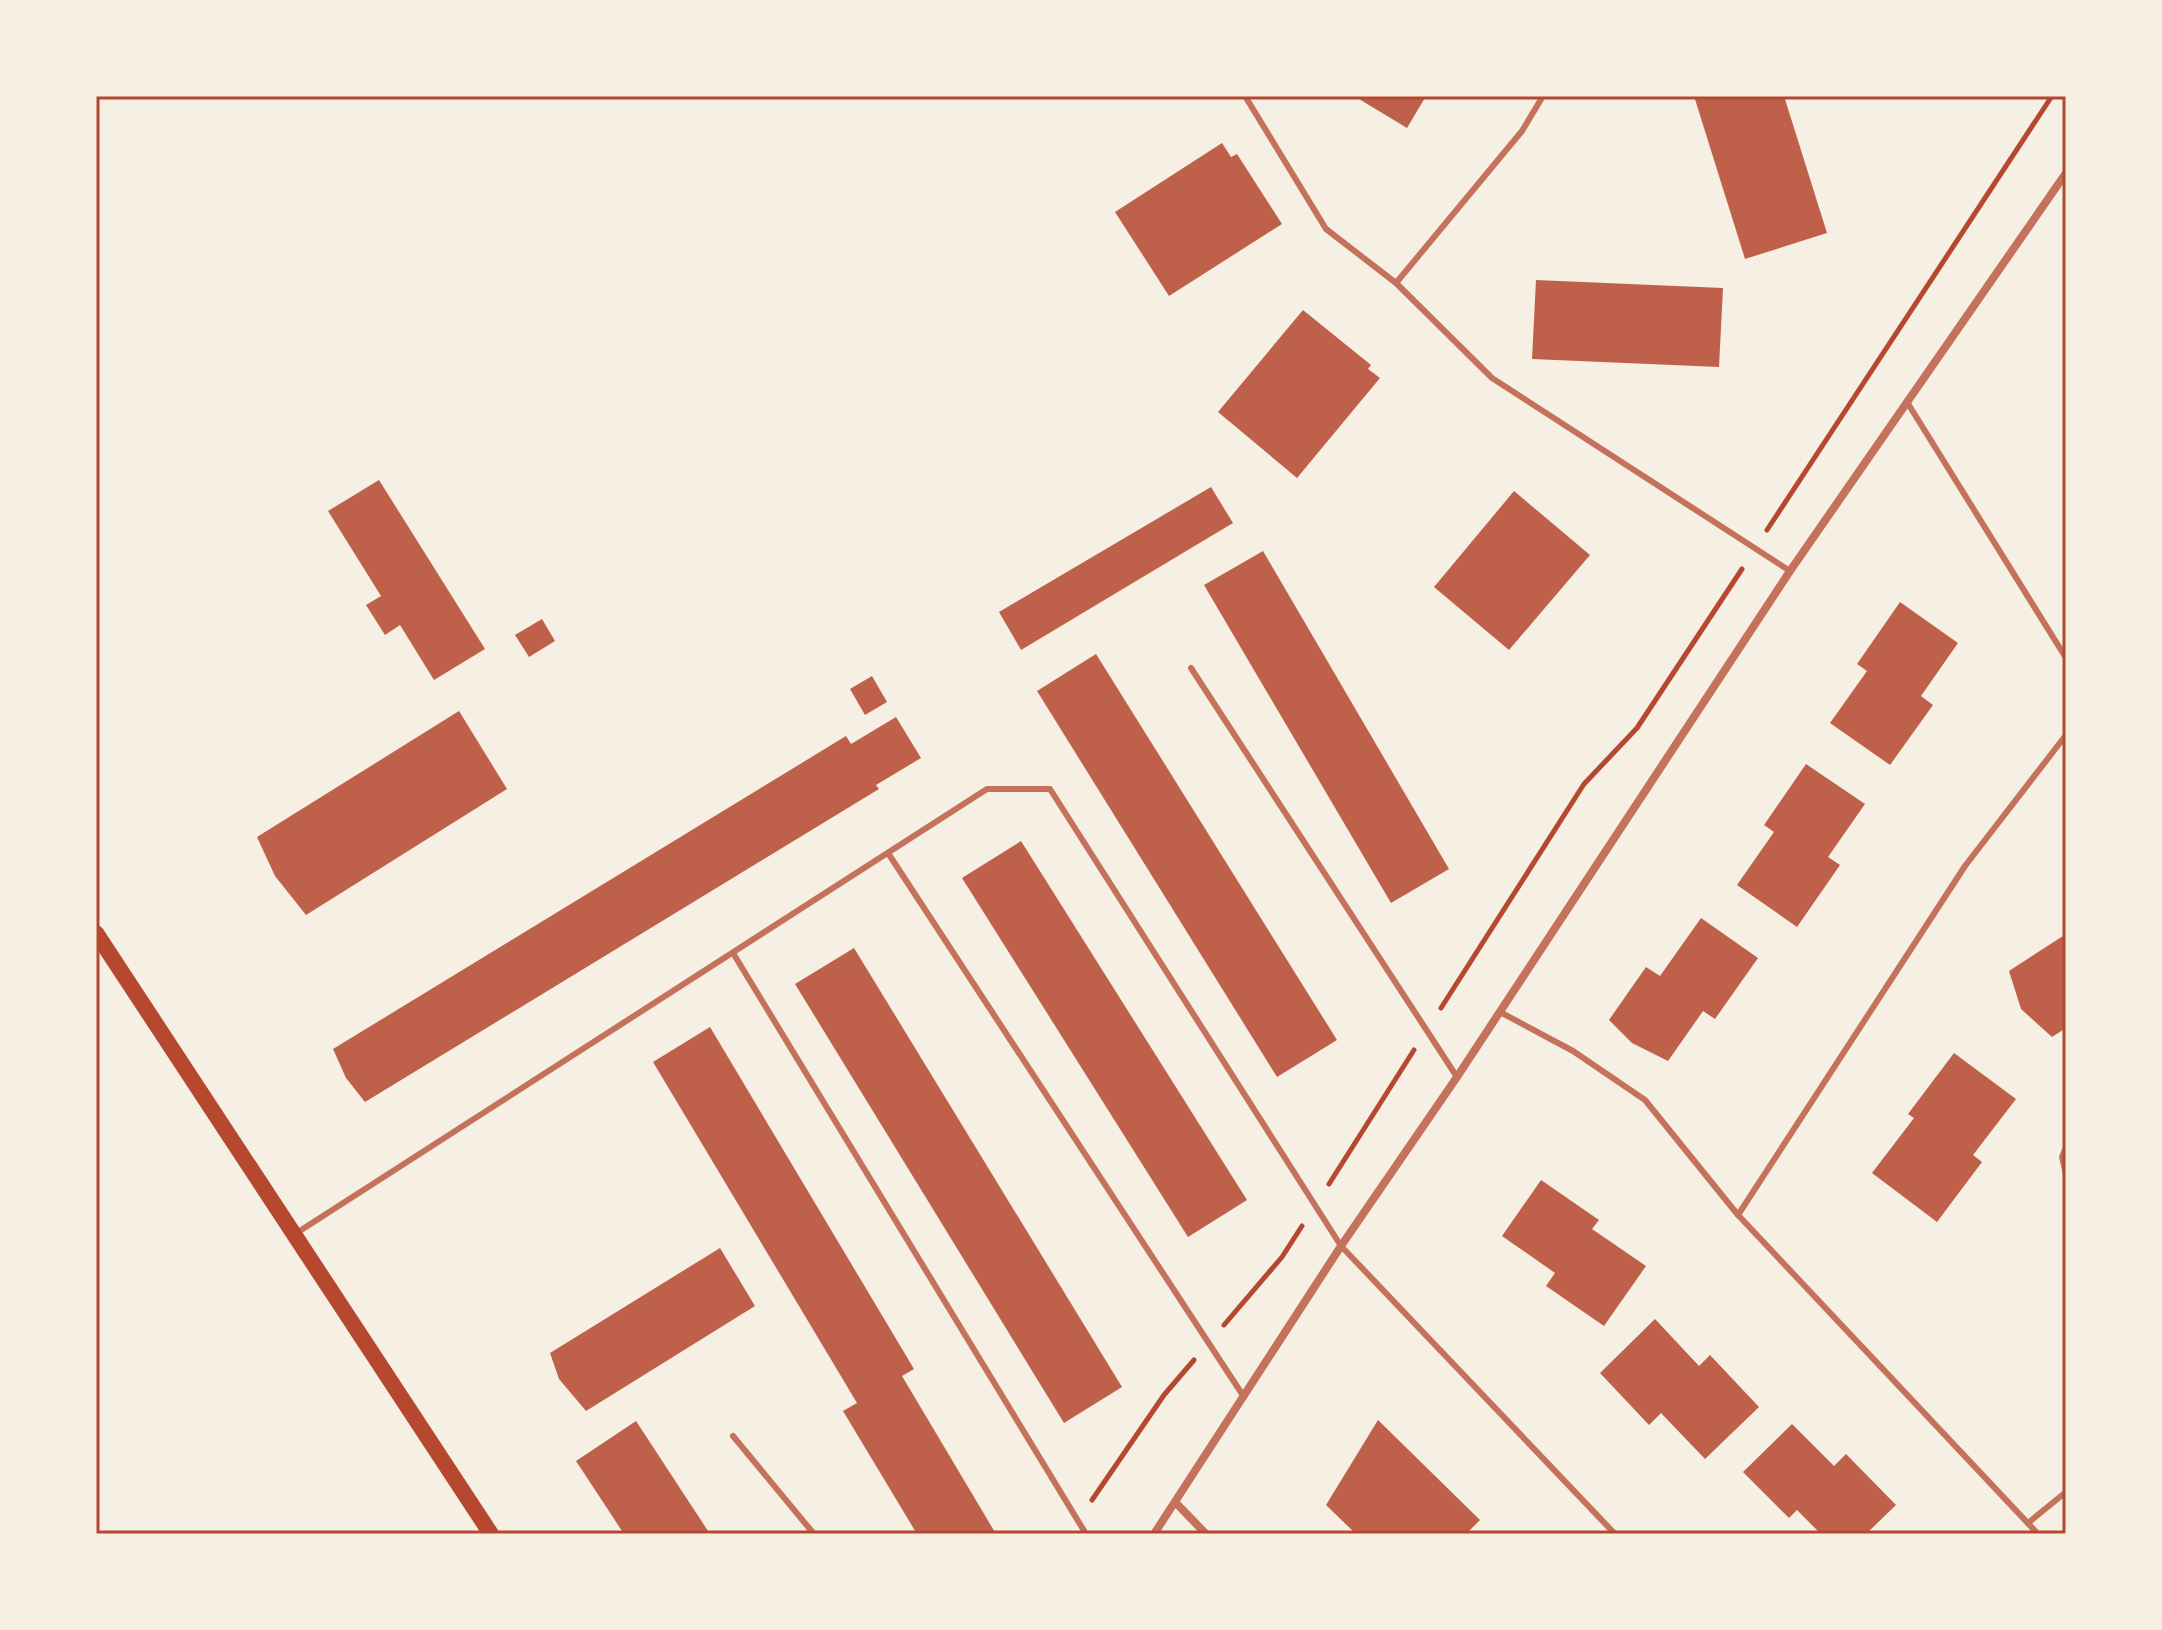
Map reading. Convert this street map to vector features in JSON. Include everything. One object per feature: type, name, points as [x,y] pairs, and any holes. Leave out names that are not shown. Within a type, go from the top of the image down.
[{"type":"main road","points":[[96,933],[491,1534]]},
{"type":"street","points":[[1154,1534],[1341,1246],[1457,1077],[1790,571],[2066,173]]},
{"type":"street","points":[[1176,1503],[1206,1534]]},
{"type":"lane","points":[[1245,96],[1326,229],[1396,283],[1492,378],[1790,571]]},
{"type":"lane","points":[[1396,283],[1522,131],[1543,96]]},
{"type":"lane","points":[[1907,402],[2066,658]]},
{"type":"lane","points":[[1191,668],[1457,1077]]},
{"type":"lane","points":[[1738,1215],[1965,866],[2066,735]]},
{"type":"lane","points":[[294,1235],[987,789],[1050,789],[1341,1246],[1615,1534]]},
{"type":"lane","points":[[888,853],[1244,1397]]},
{"type":"lane","points":[[733,953],[1086,1534]]},
{"type":"lane","points":[[1500,1012],[1573,1051],[1645,1100],[1738,1215],[2038,1534]]},
{"type":"lane","points":[[2066,1147],[2062,1157],[2066,1174]]},
{"type":"lane","points":[[733,1436],[814,1534]]},
{"type":"lane","points":[[2028,1523],[2066,1492]]},
{"type":"path","points":[[1078,1521],[1164,1395],[1282,1257],[1584,784],[1637,728],[2052,96]]},
{"type":"building","points":[[1354,96],[1426,96],[1407,128]]},
{"type":"building","points":[[1694,96],[1784,96],[1827,233],[1745,259]]},
{"type":"building","points":[[1222,143],[1231,157],[1237,154],[1282,224],[1169,296],[1115,212]]},
{"type":"building","points":[[1536,280],[1723,288],[1719,367],[1532,359]]},
{"type":"building","points":[[1303,310],[1371,365],[1368,369],[1380,378],[1297,478],[1218,412]]},
{"type":"building","points":[[379,480],[485,649],[434,680],[400,625],[385,635],[366,605],[381,596],[328,511]]},
{"type":"building","points":[[1211,487],[1233,523],[1021,650],[999,612]]},
{"type":"building","points":[[1514,491],[1590,555],[1509,650],[1434,587]]},
{"type":"building","points":[[1263,551],[1449,869],[1391,903],[1204,585]]},
{"type":"building","points":[[1900,602],[1958,643],[1921,696],[1933,705],[1890,765],[1830,723],[1867,671],[1857,664]]},
{"type":"building","points":[[542,619],[555,641],[529,657],[515,635]]},
{"type":"building","points":[[1096,654],[1337,1040],[1277,1077],[1037,691]]},
{"type":"building","points":[[872,676],[887,702],[865,715],[850,689]]},
{"type":"building","points":[[459,711],[507,789],[306,915],[275,876],[257,837]]},
{"type":"building","points":[[896,717],[921,758],[876,785],[879,789],[365,1102],[346,1078],[333,1049],[846,736],[851,744]]},
{"type":"building","points":[[1806,764],[1865,804],[1828,857],[1840,865],[1797,927],[1737,885],[1774,832],[1764,825]]},
{"type":"building","points":[[1021,841],[1247,1200],[1188,1237],[962,878]]},
{"type":"building","points":[[1701,918],[1758,958],[1715,1019],[1703,1011],[1668,1061],[1632,1043],[1609,1020],[1646,967],[1660,976]]},
{"type":"building","points":[[2066,934],[2066,1028],[2052,1037],[2021,1009],[2009,971]]},
{"type":"building","points":[[854,948],[1122,1387],[1064,1423],[795,984]]},
{"type":"building","points":[[710,1027],[914,1369],[902,1376],[996,1534],[917,1534],[843,1411],[857,1403],[653,1062]]},
{"type":"building","points":[[1954,1053],[2016,1099],[1973,1155],[1982,1162],[1937,1222],[1872,1173],[1914,1118],[1908,1114]]},
{"type":"building","points":[[1541,1180],[1599,1220],[1592,1229],[1646,1266],[1604,1326],[1546,1286],[1555,1273],[1502,1236]]},
{"type":"building","points":[[720,1248],[755,1306],[586,1411],[559,1379],[550,1353]]},
{"type":"building","points":[[1655,1319],[1699,1366],[1710,1355],[1759,1407],[1705,1459],[1661,1413],[1649,1425],[1600,1373]]},
{"type":"building","points":[[1378,1420],[1480,1520],[1466,1534],[1356,1534],[1326,1505]]},
{"type":"building","points":[[636,1421],[710,1534],[624,1534],[576,1461]]},
{"type":"building","points":[[1792,1424],[1834,1466],[1846,1454],[1896,1505],[1866,1534],[1821,1534],[1797,1510],[1789,1518],[1743,1472]]}]
